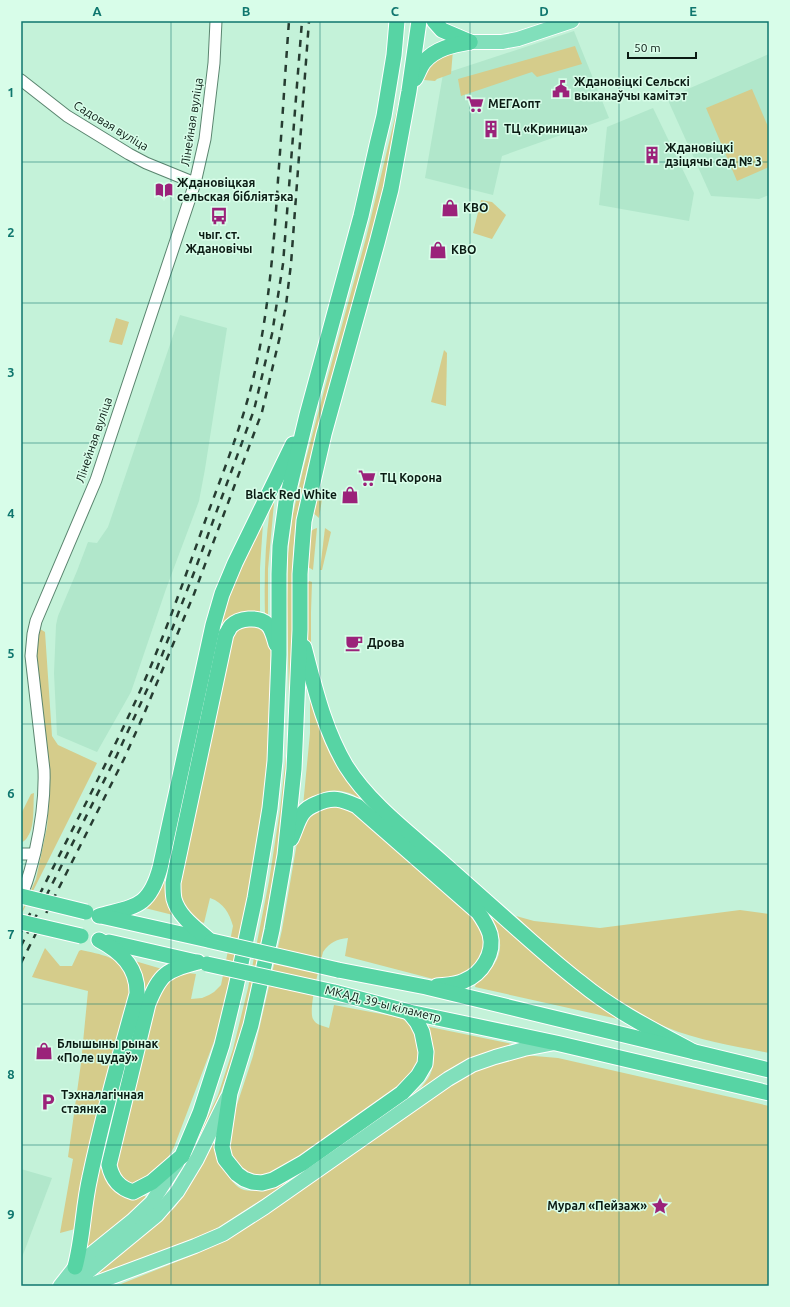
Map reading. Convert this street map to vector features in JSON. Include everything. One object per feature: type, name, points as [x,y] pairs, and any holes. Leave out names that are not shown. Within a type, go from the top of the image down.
[{"type":"highway","points":[[203,963],[172,970],[161,979],[148,1004],[109,1165],[111,1175],[125,1190],[133,1192],[152,1182],[182,1156],[200,1113],[222,1045],[236,987],[255,898],[270,808],[275,761],[279,655],[278,574],[286,502],[307,415],[347,267],[384,116],[394,55],[397,21]]},
{"type":"highway","points":[[408,1012],[417,1022],[422,1032],[426,1052],[425,1064],[418,1076],[402,1093],[304,1163],[273,1180],[262,1183],[252,1182],[237,1174],[225,1159],[222,1147],[230,1093],[251,1025],[272,930],[286,852],[294,769],[300,630],[300,574],[304,521],[324,434],[391,189],[409,91],[418,21]]},
{"type":"highway","points":[[434,21],[442,30],[470,42]]},
{"type":"highway","points":[[409,91],[423,63],[430,56],[441,49],[470,42]]},
{"type":"highway","points":[[93,914],[139,904],[150,893],[156,884],[213,625],[222,594],[235,563],[307,415]]},
{"type":"highway","points":[[210,941],[187,920],[179,910],[174,899],[172,883],[226,634],[230,627],[236,623],[246,620],[262,620],[268,625],[274,635],[279,655]]},
{"type":"highway","points":[[300,630],[318,702],[329,733],[346,765],[361,787],[384,810],[483,899],[581,984],[645,1026],[694,1052]]},
{"type":"highway","points":[[286,852],[302,814],[312,806],[325,800],[344,800],[357,806],[478,912],[486,923],[491,940],[490,950],[486,961],[476,975],[463,982],[426,987]]},
{"type":"highway","name":"МКАД, 39-ы кіламетр","points":[[21,896],[338,970],[426,987],[769,1070]]},
{"type":"highway","name":"МКАД, 39-ы кіламетр","points":[[21,922],[334,992],[408,1012],[556,1043],[769,1093]]},
{"type":"highway","points":[[75,1267],[80,1250],[90,1178],[115,1072],[137,994],[136,978],[128,962],[112,947],[98,940]]},
{"type":"main road","points":[[470,42],[502,42],[518,40],[572,21]]},
{"type":"main road","points":[[88,1286],[223,1234],[272,1202],[448,1079],[472,1065],[524,1049],[556,1043]]},
{"type":"main road","points":[[75,1286],[89,1271],[157,1215],[177,1192],[197,1159],[230,1093]]},
{"type":"main road","points":[[60,1286],[75,1267],[132,1221],[152,1202],[182,1156]]},
{"type":"street","name":"Лінейная вуліца","points":[[21,896],[29,877],[40,829],[45,787],[31,656],[33,634],[39,614],[96,480],[195,183],[205,139],[214,63],[216,21]]},
{"type":"street","name":"Садовая вуліца","points":[[21,80],[67,116],[129,154],[146,163],[195,183]]},
{"type":"street","points":[[21,854],[34,854]]},
{"type":"shaded area","points":[[411,21],[416,21],[409,75],[371,240],[307,469],[297,515],[293,553],[292,601],[294,700],[282,830],[252,988],[240,1039],[212,1116],[181,1176],[157,1207],[184,1168],[218,1095],[233,1049],[248,988],[269,881],[280,810],[286,756],[289,700],[287,600],[288,553],[293,514],[303,470],[366,238],[404,80]]},
{"type":"shaded area","points":[[574,31],[609,118],[502,156],[493,195],[425,178],[443,74]]},
{"type":"shaded area","points":[[575,46],[582,64],[537,77],[532,72],[461,96],[458,79]]},
{"type":"shaded area","points":[[453,50],[451,74],[435,81],[424,80],[427,68],[433,60]]},
{"type":"shaded area","points":[[769,54],[769,195],[759,199],[711,196],[667,98]]},
{"type":"shaded area","points":[[752,89],[769,129],[769,167],[737,181],[706,108]]},
{"type":"shaded area","points":[[653,108],[694,193],[689,221],[599,205],[607,127]]},
{"type":"shaded area","points":[[481,200],[492,202],[506,215],[492,239],[473,233]]},
{"type":"shaded area","points":[[180,315],[227,328],[199,501],[166,589],[131,692],[97,752],[57,735],[54,673],[56,625],[58,616],[88,542],[97,543],[108,527]]},
{"type":"shaded area","points":[[116,318],[129,322],[122,345],[109,342]]},
{"type":"shaded area","points":[[444,350],[447,353],[446,406],[431,402]]},
{"type":"shaded area","points":[[319,490],[323,493],[319,518],[312,512]]},
{"type":"shaded area","points":[[271,502],[274,503],[268,569],[268,617],[265,615],[265,573],[267,530]]},
{"type":"shaded area","points":[[263,523],[260,568],[260,613],[232,617],[168,873],[165,891],[173,915],[145,908],[158,892],[166,874],[220,621],[242,565]]},
{"type":"shaded area","points":[[317,528],[313,570],[308,567],[307,563],[310,532]]},
{"type":"shaded area","points":[[325,528],[331,532],[322,570],[320,570]]},
{"type":"shaded area","points":[[309,581],[312,582],[311,651],[307,644],[306,586]]},
{"type":"shaded area","points":[[260,624],[271,640],[269,755],[263,827],[224,1015],[174,1147],[161,1170],[133,1187],[113,1170],[159,986],[180,972],[196,974],[191,999],[202,998],[209,995],[221,985],[233,926],[230,917],[219,903],[210,898],[204,923],[199,921],[184,907],[178,888],[231,640],[237,628]]},
{"type":"shaded area","points":[[40,629],[45,632],[52,736],[58,745],[97,763],[21,915],[36,879],[47,827],[49,802],[49,772],[35,648]]},
{"type":"shaded area","points":[[313,698],[340,762],[627,1021],[475,987],[476,983],[493,967],[500,950],[498,933],[489,912],[354,795],[340,791],[325,792],[314,797],[303,806],[310,733],[310,699]]},
{"type":"shaded area","points":[[34,793],[32,827],[27,838],[21,843],[21,814],[31,794]]},
{"type":"shaded area","points":[[322,806],[349,807],[485,924],[487,957],[461,979],[437,980],[345,956],[348,938],[340,939],[331,943],[323,952],[315,987],[312,1006],[314,1021],[329,1028],[334,1005],[403,1019],[411,1026],[420,1043],[418,1067],[399,1088],[280,1172],[257,1179],[233,1164],[226,1141],[253,1056],[282,930],[298,837],[306,818]]},
{"type":"shaded area","points":[[740,910],[769,914],[769,1053],[717,1043],[691,1036],[666,1027],[645,1017],[605,993],[568,963],[516,916],[534,921],[600,928]]},
{"type":"shaded area","points":[[45,948],[60,966],[72,966],[79,951],[81,950],[103,955],[116,961],[122,966],[129,979],[130,995],[83,1170],[75,1229],[60,1233],[73,1159],[68,1157],[81,1063],[88,991],[32,977]]},
{"type":"shaded area","points":[[135,961],[162,969],[106,1178],[109,1184],[117,1192],[132,1197],[145,1196],[147,1199],[84,1255],[90,1203],[142,992]]},
{"type":"shaded area","points":[[425,1026],[517,1045],[278,1189],[214,1230],[193,1241],[96,1278],[95,1272],[159,1223],[176,1206],[214,1139],[224,1168],[238,1187],[249,1191],[264,1189],[284,1183],[421,1088],[430,1075],[434,1056],[431,1037]]},
{"type":"shaded area","points":[[523,1055],[558,1058],[769,1106],[769,1286],[116,1286],[191,1256],[227,1236],[450,1083],[476,1069]]},
{"type":"shaded area","points":[[21,1169],[52,1178],[21,1260]]},
{"type":"railway","points":[[21,932],[104,767],[142,687],[181,588],[234,443],[251,389],[264,324],[275,228],[289,21]]},
{"type":"railway","points":[[21,946],[117,755],[157,668],[254,410],[272,334],[283,264],[302,21]]},
{"type":"railway","points":[[21,963],[124,759],[144,714],[194,594],[262,412],[280,336],[286,305],[291,264],[309,21]]},
{"type":"place","name":"Ждановіцкі Сельскі выканаўчы камітэт","points":[[561,89]]},
{"type":"place","name":"МЕГАопт","points":[[475,104]]},
{"type":"place","name":"ТЦ «Криница»","points":[[491,129]]},
{"type":"place","name":"Ждановіцкі дзіцячы сад № 3","points":[[652,155]]},
{"type":"place","name":"Ждановіцкая сельская бібліятэка","points":[[164,190]]},
{"type":"place","name":"КВО","points":[[450,208]]},
{"type":"place","name":"чыг. ст. Ждановічы","points":[[219,216]]},
{"type":"place","name":"KBО","points":[[438,250]]},
{"type":"place","name":"ТЦ Корона","points":[[367,478]]},
{"type":"place","name":"Black Red White","points":[[350,495]]},
{"type":"place","name":"Дрова","points":[[354,643]]},
{"type":"place","name":"Блышыны рынак «Поле цудаў»","points":[[44,1051]]},
{"type":"place","name":"Тэхналагічная стаянка","points":[[48,1102]]},
{"type":"place","name":"Мурал «Пейзаж»","points":[[660,1206]]}]
